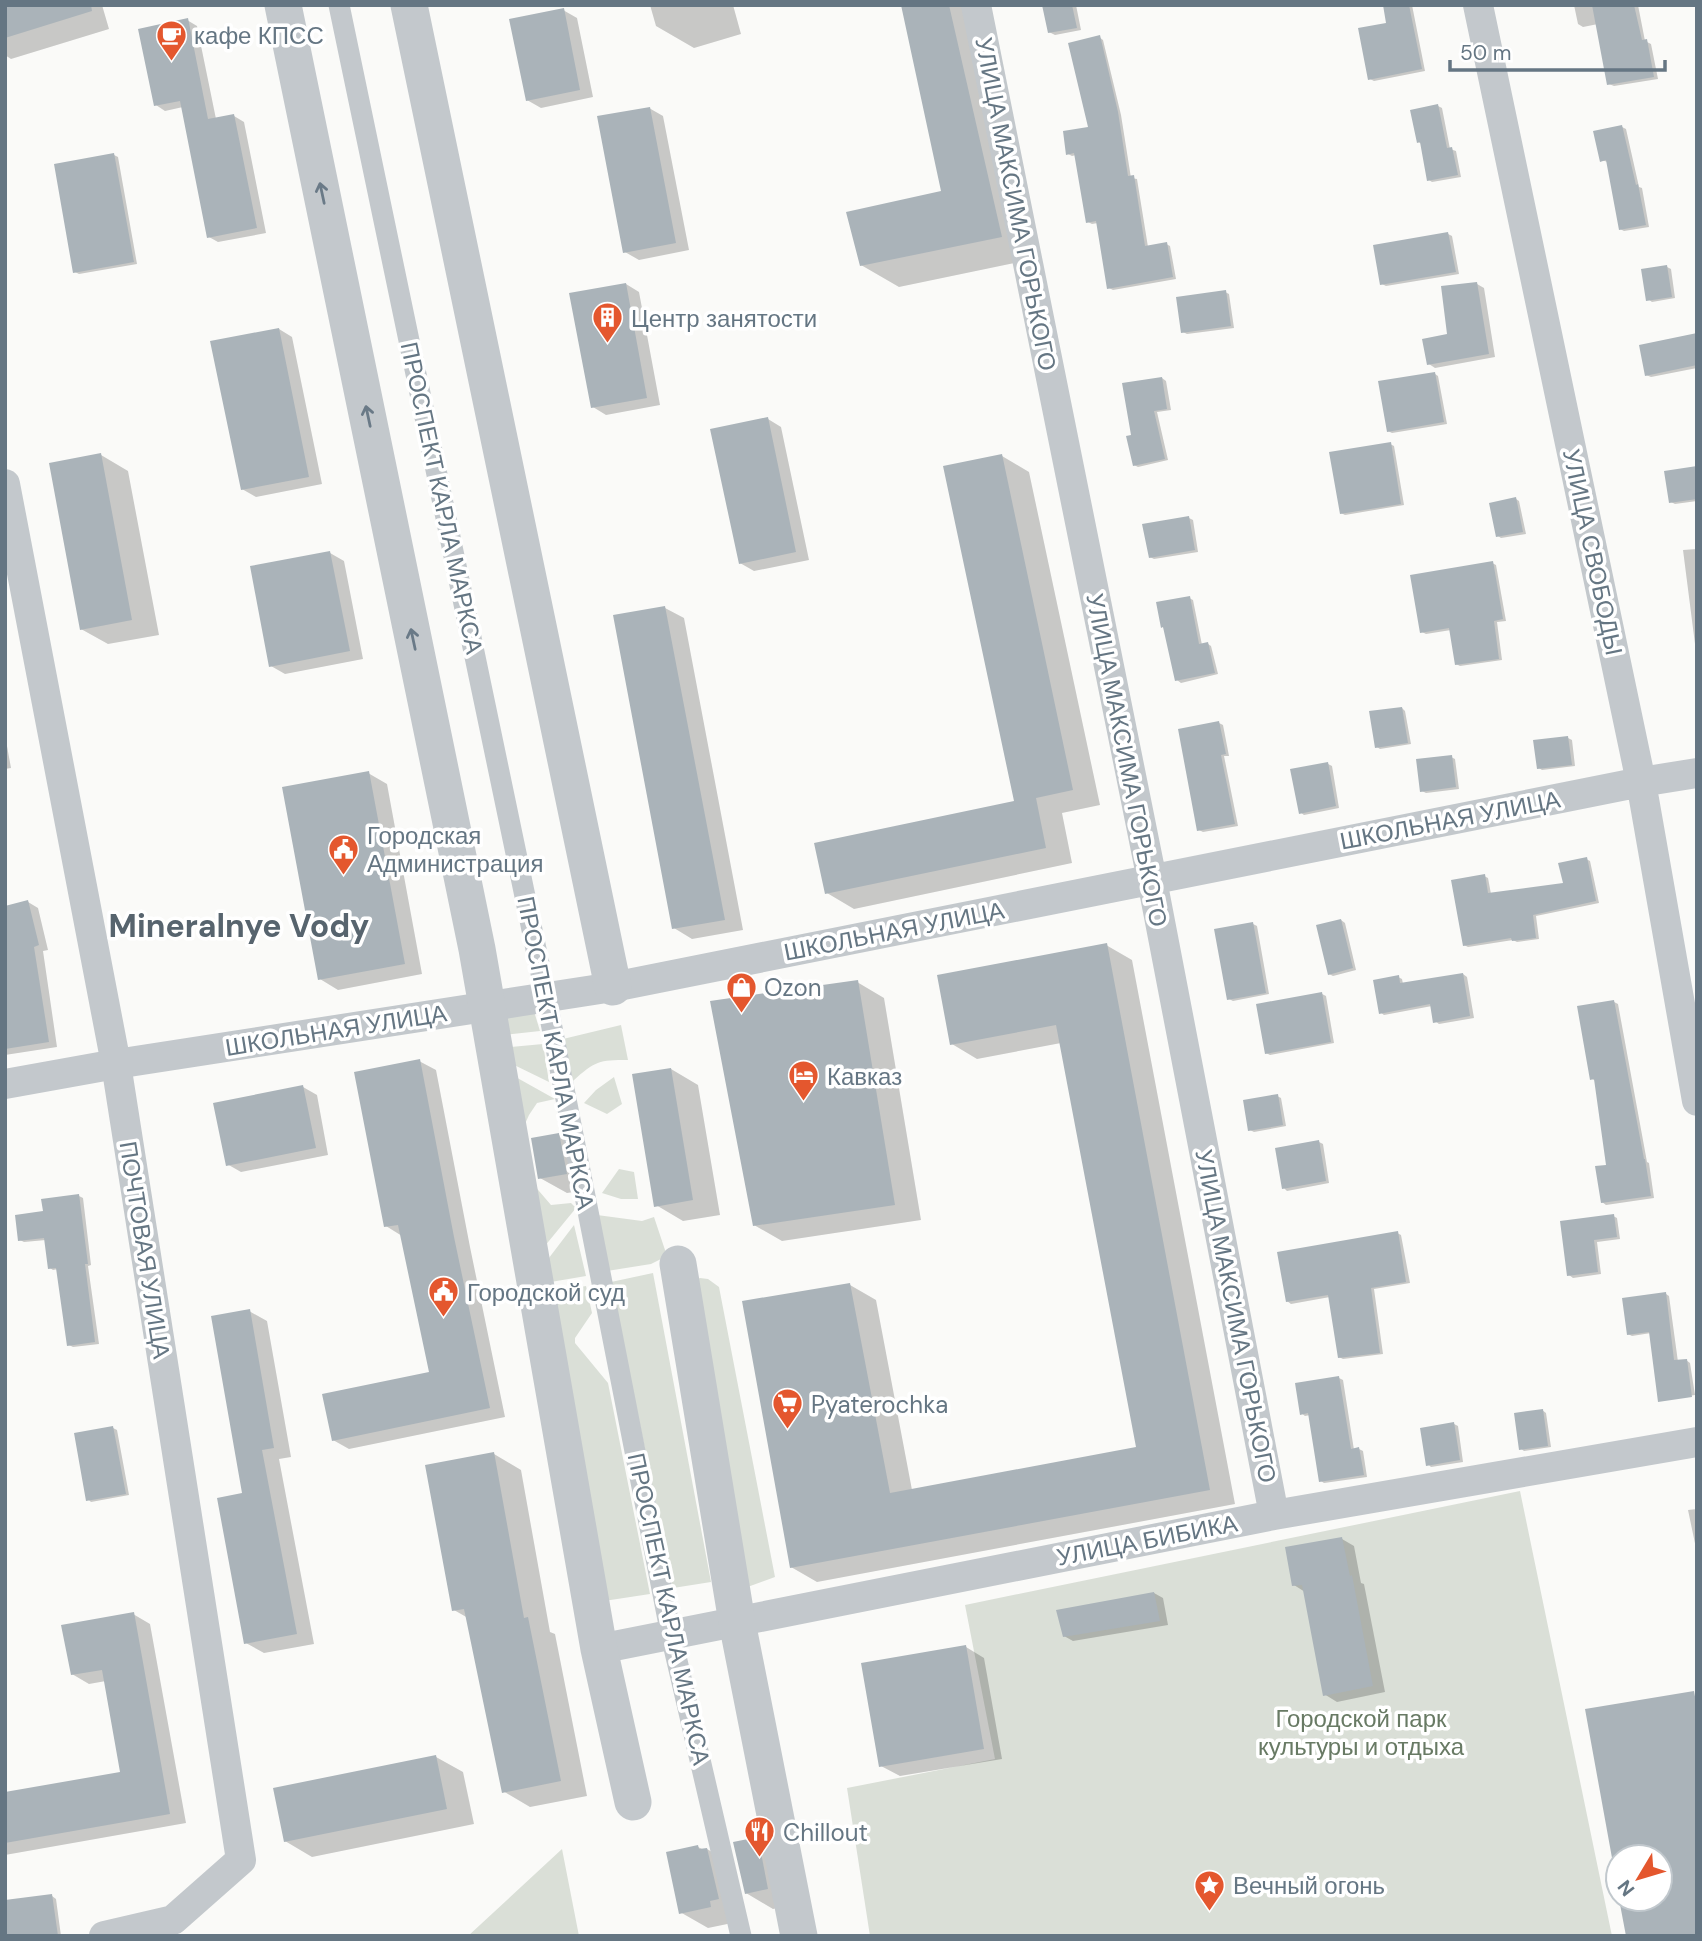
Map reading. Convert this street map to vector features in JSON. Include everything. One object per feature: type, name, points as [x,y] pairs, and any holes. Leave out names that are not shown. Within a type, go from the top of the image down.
[{"type":"street","points":[[284,5],[477,949],[599,1649],[633,1802]]},
{"type":"street","name":"ПРОСПЕКТ КАРЛА МАРКСА","points":[[339,5],[546,997],[671,1635],[741,1936]]},
{"type":"street","points":[[409,5],[613,987]]},
{"type":"street","name":"УЛИЦА МАКСИМА ГОРЬКОГО","points":[[976,5],[1152,880],[1274,1515]]},
{"type":"street","name":"УЛИЦА СВОБОДЫ","points":[[1478,5],[1641,782],[1697,1101]]},
{"type":"street","name":"ПОЧТОВАЯ УЛИЦА","points":[[5,484],[116,1064],[241,1860],[173,1920],[104,1936]]},
{"type":"street","name":"ШКОЛЬНАЯ УЛИЦА","points":[[5,1084],[116,1064],[613,987],[1697,773]]},
{"type":"street","points":[[678,1264],[737,1622],[799,1936]]},
{"type":"street","name":"УЛИЦА БИБИКА","points":[[599,1649],[1274,1515],[1697,1442]]},
{"type":"green space","points":[[533,1008],[540,1031],[495,1036],[509,1014]]},
{"type":"green space","points":[[621,1025],[628,1060],[598,1063],[573,1081],[563,1039]]},
{"type":"green space","points":[[543,1044],[549,1082],[508,1062],[501,1048]]},
{"type":"green space","points":[[503,1070],[555,1099],[537,1103],[520,1135]]},
{"type":"green space","points":[[614,1077],[622,1104],[607,1114],[584,1103],[596,1090]]},
{"type":"green space","points":[[619,1169],[634,1172],[638,1199],[621,1199],[602,1193]]},
{"type":"green space","points":[[533,1184],[551,1205],[571,1203],[576,1208],[535,1258]]},
{"type":"green space","points":[[597,1215],[642,1221],[654,1217],[667,1256],[651,1264],[607,1271]]},
{"type":"green space","points":[[574,1225],[586,1276],[539,1284],[536,1275]]},
{"type":"green space","points":[[653,1273],[711,1582],[673,1588],[611,1282]]},
{"type":"green space","points":[[700,1278],[708,1279],[719,1287],[775,1577],[742,1589],[691,1282]]},
{"type":"green space","points":[[586,1286],[592,1313],[575,1338],[575,1343],[608,1383],[650,1594],[604,1601],[544,1294]]},
{"type":"green space","name":"Городской парк культуры и отдыха","points":[[1520,1491],[1604,1897],[1604,1913],[1607,1913],[1612,1936],[870,1936],[847,1788],[995,1759],[965,1605]]},
{"type":"green space","points":[[562,1849],[579,1936],[468,1936]]},
{"type":"building","points":[[5,5],[91,5],[92,11],[5,38]]},
{"type":"building","points":[[901,5],[949,5],[1002,237],[860,266],[846,212],[941,191]]},
{"type":"building","points":[[1042,5],[1072,5],[1077,28],[1048,33]]},
{"type":"building","points":[[1383,5],[1409,5],[1422,69],[1368,80],[1358,28],[1386,23]]},
{"type":"building","points":[[1592,5],[1634,5],[1642,40],[1647,39],[1654,77],[1607,85]]},
{"type":"building","points":[[564,8],[580,90],[526,101],[509,19]]},
{"type":"building","points":[[188,18],[208,119],[234,114],[257,228],[207,238],[180,101],[154,106],[138,29]]},
{"type":"building","points":[[1100,35],[1118,112],[1128,176],[1134,175],[1145,246],[1167,242],[1173,277],[1107,289],[1096,221],[1086,223],[1074,153],[1066,155],[1063,131],[1088,127],[1068,43]]},
{"type":"building","points":[[1438,104],[1447,148],[1452,147],[1458,175],[1427,181],[1420,142],[1417,143],[1410,110]]},
{"type":"building","points":[[650,107],[676,243],[623,253],[597,116]]},
{"type":"building","points":[[1622,125],[1646,225],[1619,230],[1606,160],[1600,162],[1593,131]]},
{"type":"building","points":[[114,153],[134,262],[73,273],[54,164]]},
{"type":"building","points":[[1448,232],[1456,272],[1380,285],[1373,245]]},
{"type":"building","points":[[1667,265],[1672,297],[1646,301],[1641,269]]},
{"type":"building","points":[[1477,282],[1489,354],[1427,365],[1422,339],[1447,334],[1441,286]]},
{"type":"building","name":"Центр занятости","points":[[626,283],[647,398],[591,408],[569,293]]},
{"type":"building","points":[[1226,290],[1231,326],[1181,333],[1176,297]]},
{"type":"building","points":[[279,328],[309,477],[241,490],[210,341]]},
{"type":"building","points":[[1697,333],[1697,365],[1645,376],[1639,345]]},
{"type":"building","points":[[1435,372],[1444,422],[1387,432],[1378,381]]},
{"type":"building","points":[[1162,377],[1167,409],[1154,411],[1165,459],[1133,466],[1126,436],[1131,435],[1122,383]]},
{"type":"building","points":[[768,417],[796,552],[739,564],[710,429]]},
{"type":"building","points":[[1391,442],[1401,504],[1340,514],[1329,452]]},
{"type":"building","points":[[101,453],[132,620],[80,630],[49,463]]},
{"type":"building","points":[[1002,454],[1073,790],[1036,798],[1046,848],[825,894],[814,843],[1014,801],[943,466]]},
{"type":"building","points":[[1697,466],[1697,499],[1669,503],[1664,471]]},
{"type":"building","points":[[1516,497],[1523,532],[1496,537],[1489,503]]},
{"type":"building","points":[[1189,516],[1195,550],[1149,558],[1142,524]]},
{"type":"building","points":[[330,551],[350,651],[269,667],[250,566]]},
{"type":"building","points":[[1493,561],[1503,619],[1494,621],[1499,659],[1455,665],[1449,628],[1420,633],[1410,575]]},
{"type":"building","points":[[1190,596],[1199,644],[1208,642],[1215,673],[1175,681],[1156,602]]},
{"type":"building","points":[[665,606],[725,920],[672,929],[613,615]]},
{"type":"building","points":[[1402,707],[1408,743],[1375,748],[1369,711]]},
{"type":"building","points":[[1219,721],[1226,754],[1221,755],[1235,824],[1197,831],[1178,729]]},
{"type":"building","points":[[1568,736],[1572,765],[1537,769],[1533,740]]},
{"type":"building","points":[[1452,755],[1456,787],[1420,792],[1416,759]]},
{"type":"building","points":[[1328,762],[1336,806],[1299,814],[1290,769]]},
{"type":"building","name":"Городская Администрация","points":[[369,771],[405,964],[318,980],[282,787]]},
{"type":"building","points":[[1587,857],[1596,901],[1533,915],[1536,938],[1512,941],[1511,938],[1463,946],[1451,880],[1485,874],[1488,893],[1563,883],[1558,863]]},
{"type":"building","points":[[28,900],[39,945],[34,947],[49,1042],[5,1049],[5,906]]},
{"type":"building","points":[[1341,919],[1353,968],[1328,975],[1316,925]]},
{"type":"building","points":[[1253,922],[1266,993],[1227,1000],[1214,929]]},
{"type":"building","points":[[1107,943],[1210,1490],[790,1568],[742,1301],[850,1283],[890,1493],[1136,1447],[1056,1025],[950,1045],[937,975]]},
{"type":"building","points":[[1463,973],[1470,1016],[1433,1023],[1430,1004],[1379,1014],[1373,980],[1399,975],[1400,983]]},
{"type":"building","name":"Кавказ","points":[[858,980],[895,1205],[753,1226],[710,1001]]},
{"type":"building","points":[[1322,992],[1331,1042],[1265,1054],[1256,1004]]},
{"type":"building","points":[[1614,1000],[1651,1196],[1601,1203],[1595,1166],[1606,1165],[1594,1079],[1590,1080],[1577,1006]]},
{"type":"building","points":[[420,1059],[490,1408],[332,1441],[322,1394],[429,1372],[398,1225],[384,1227],[354,1072]]},
{"type":"building","points":[[671,1068],[693,1200],[654,1207],[632,1074]]},
{"type":"building","points":[[303,1085],[316,1148],[226,1166],[213,1103]]},
{"type":"building","points":[[1278,1094],[1283,1125],[1248,1131],[1243,1100]]},
{"type":"building","points":[[559,1133],[567,1174],[538,1179],[531,1138]]},
{"type":"building","points":[[1319,1140],[1326,1181],[1282,1189],[1275,1148]]},
{"type":"building","points":[[79,1194],[95,1342],[67,1346],[56,1268],[48,1269],[44,1238],[18,1241],[15,1215],[43,1211],[41,1199]]},
{"type":"building","points":[[1614,1214],[1617,1237],[1594,1240],[1598,1272],[1567,1276],[1560,1221]]},
{"type":"building","points":[[1398,1231],[1406,1282],[1371,1288],[1380,1353],[1338,1358],[1328,1295],[1286,1302],[1277,1252]]},
{"type":"building","points":[[1666,1292],[1674,1360],[1687,1359],[1692,1397],[1658,1402],[1649,1332],[1627,1335],[1622,1298]]},
{"type":"building","points":[[250,1309],[274,1448],[262,1450],[297,1634],[244,1644],[217,1498],[242,1493],[211,1316]]},
{"type":"building","points":[[1339,1376],[1351,1449],[1359,1447],[1364,1475],[1319,1482],[1308,1413],[1300,1415],[1295,1383]]},
{"type":"building","points":[[1543,1409],[1548,1446],[1519,1450],[1514,1413]]},
{"type":"building","points":[[1454,1422],[1460,1460],[1426,1466],[1420,1428]]},
{"type":"building","points":[[113,1426],[126,1494],[86,1501],[74,1433]]},
{"type":"building","points":[[494,1452],[524,1618],[528,1617],[561,1781],[502,1793],[464,1609],[452,1611],[425,1465]]},
{"type":"building","points":[[1342,1537],[1373,1686],[1323,1696],[1302,1585],[1292,1586],[1285,1547]]},
{"type":"building","points":[[1154,1592],[1160,1621],[1063,1637],[1056,1610]]},
{"type":"building","points":[[134,1612],[170,1814],[5,1843],[5,1792],[120,1772],[102,1670],[71,1675],[61,1625]]},
{"type":"building","points":[[966,1645],[984,1749],[879,1767],[861,1663]]},
{"type":"building","points":[[1694,1691],[1697,1708],[1697,1936],[1626,1936],[1622,1913],[1674,1913],[1674,1843],[1609,1843],[1585,1709]]},
{"type":"building","points":[[436,1755],[447,1809],[284,1842],[273,1788]]},
{"type":"building","points":[[758,1837],[768,1889],[745,1894],[733,1842]]},
{"type":"building","points":[[698,1845],[699,1849],[707,1848],[719,1899],[710,1901],[711,1907],[679,1914],[666,1852]]},
{"type":"building","points":[[52,1894],[58,1936],[5,1936],[5,1900]]},
{"type":"place","name":"кафе КПСС","points":[[171,62]]},
{"type":"place","name":"Центр занятости","points":[[608,345]]},
{"type":"place","name":"Городская Администрация","points":[[344,876]]},
{"type":"place","name":"Ozon","points":[[741,1014]]},
{"type":"place","name":"Кавказ","points":[[804,1103]]},
{"type":"place","name":"Городской суд","points":[[444,1319]]},
{"type":"place","name":"Pyaterochka","points":[[788,1431]]},
{"type":"place","name":"Chillout","points":[[760,1859]]},
{"type":"place","name":"Вечный огонь","points":[[1210,1912]]},
{"type":"district","name":"Mineralnye Vody","points":[[239,926]]}]
